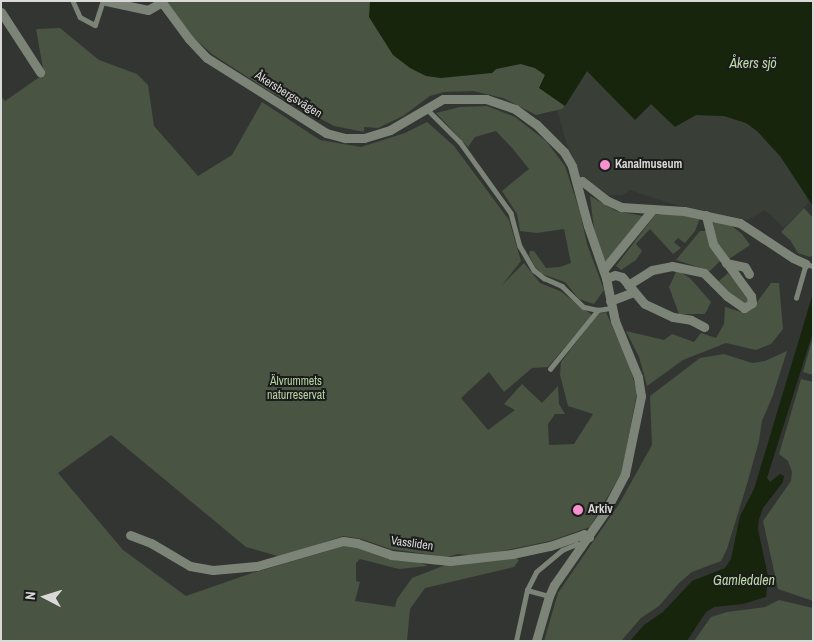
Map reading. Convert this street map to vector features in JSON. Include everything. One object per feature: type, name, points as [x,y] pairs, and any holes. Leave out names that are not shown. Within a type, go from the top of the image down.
[{"type":"street","name":"Åkersbergsvägen","points":[[105,1],[148,10],[154,9],[162,2],[189,40],[207,58],[326,132],[354,138],[377,135],[390,130],[443,100],[473,98],[492,101],[515,109],[543,130],[564,152],[572,166],[578,182],[588,226],[604,269],[611,305]]},
{"type":"street","points":[[1,12],[40,72]]},
{"type":"street","points":[[578,182],[582,181],[606,200],[621,208],[684,210],[748,226],[765,240],[810,265]]},
{"type":"street","points":[[604,269],[653,209]]},
{"type":"street","points":[[536,641],[549,596],[606,512],[625,474],[641,396],[638,377],[611,305],[652,270],[672,266],[704,273],[734,302],[744,308],[752,303],[751,296],[713,244],[706,215]]},
{"type":"street","points":[[726,263],[745,268],[749,274]]},
{"type":"street","points":[[606,278],[615,275],[622,277],[645,304],[673,317],[691,320],[704,326]]},
{"type":"street","name":"Vassliden","points":[[130,535],[152,543],[190,566],[201,569],[257,566],[343,541],[357,543],[391,555],[458,561],[532,550],[584,534],[589,537]]},
{"type":"lane","points":[[73,1],[80,17],[95,25],[105,1]]},
{"type":"lane","points":[[426,108],[460,142],[511,213],[520,246],[534,270],[544,278],[562,286],[584,307],[598,310]]},
{"type":"lane","points":[[796,298],[810,265]]},
{"type":"lane","points":[[550,369],[598,310],[611,305]]},
{"type":"lane","points":[[516,641],[526,590],[536,572],[548,560],[577,544],[584,546]]},
{"type":"lane","points":[[526,590],[549,596]]},
{"type":"shaded area","points":[[587,71],[635,120],[651,104],[675,126],[696,115],[724,116],[746,123],[757,131],[790,167],[809,202],[784,228],[765,210],[748,220],[669,203],[630,190],[622,195],[609,195],[580,176],[568,148],[557,110],[565,106]]},
{"type":"green space","points":[[166,1],[370,1],[492,73],[496,69],[514,64],[535,68],[545,75],[540,88],[565,106],[562,109],[536,115],[503,98],[473,91],[444,92],[430,96],[403,116],[378,128],[364,127],[364,132],[334,126],[269,91],[212,54],[193,37]]},
{"type":"green space","name":"Älvrummets naturreservat","points":[[60,28],[99,60],[137,74],[148,85],[154,126],[198,176],[232,155],[262,102],[320,140],[361,147],[405,133],[427,122],[454,146],[509,220],[521,261],[502,285],[524,263],[540,283],[560,291],[592,315],[548,367],[532,368],[504,392],[489,372],[461,398],[488,430],[515,410],[504,404],[522,384],[542,403],[558,386],[559,404],[565,414],[555,414],[548,424],[549,445],[574,444],[593,414],[568,406],[560,375],[561,362],[598,314],[606,312],[630,367],[637,392],[622,472],[590,527],[550,541],[478,556],[458,554],[447,557],[390,549],[362,539],[343,536],[281,557],[246,547],[111,435],[58,473],[123,550],[186,596],[252,573],[348,545],[399,561],[416,561],[428,566],[399,569],[360,559],[356,563],[356,581],[360,582],[355,601],[395,607],[397,599],[412,578],[448,564],[513,556],[519,560],[514,567],[425,588],[410,609],[407,641],[1,641],[1,96],[5,101],[44,74],[36,29]]},
{"type":"green space","points":[[487,106],[515,117],[546,141],[565,166],[580,212],[587,244],[604,290],[594,304],[579,299],[565,282],[542,274],[535,267],[529,255],[530,251],[534,251],[546,268],[560,267],[571,263],[564,229],[537,233],[520,231],[517,214],[502,191],[529,169],[513,149],[496,131],[475,137],[468,147],[436,113],[460,107]]},
{"type":"green space","points":[[590,196],[616,211],[643,216],[605,262],[594,229]]},
{"type":"green space","points":[[804,208],[813,218],[813,255],[810,257],[798,253],[790,240],[781,232]]},
{"type":"green space","points":[[678,214],[700,218],[695,231],[685,243],[678,238],[674,242],[681,248],[673,254],[650,229],[636,244],[642,251],[636,260],[621,270],[616,266],[655,215]]},
{"type":"green space","points":[[713,220],[732,226],[742,234],[750,245],[729,259],[715,243]]},
{"type":"green space","points":[[700,231],[706,231],[720,261],[710,271],[676,260]]},
{"type":"green space","points":[[677,270],[690,278],[711,302],[705,314],[679,314],[669,287]]},
{"type":"green space","points":[[728,273],[749,297],[750,301],[744,304],[738,301],[719,281]]},
{"type":"green space","points":[[771,283],[779,283],[783,329],[771,344],[756,350],[726,343],[683,360],[647,386],[639,357],[626,331],[664,340],[672,334],[694,342],[701,333],[716,338],[724,324],[725,307],[741,312],[757,302]]},
{"type":"green space","points":[[813,337],[813,375],[803,372]]},
{"type":"green space","points":[[787,351],[773,395],[762,421],[759,441],[747,484],[727,549],[721,561],[692,572],[679,583],[659,606],[641,618],[621,641],[544,641],[558,593],[619,504],[652,445],[650,396],[700,358],[724,354],[752,363],[765,361]]},
{"type":"green space","points":[[801,379],[813,382],[813,601],[778,589],[763,521],[791,481],[792,472],[788,461],[779,454]]},
{"type":"green space","points":[[779,600],[813,608],[813,641],[694,641],[711,617],[727,612],[765,607]]},
{"type":"water","name":"Åkers sjö","points":[[370,1],[813,1],[813,206],[780,156],[757,131],[746,123],[724,116],[696,115],[675,127],[651,104],[635,120],[587,71],[565,106],[539,88],[545,75],[535,68],[521,64],[496,69],[492,73],[441,78],[426,76],[410,68],[393,55],[369,17]]},
{"type":"water","name":"Gamledalen","points":[[813,293],[813,332],[767,478],[770,482],[780,474],[784,476],[783,482],[763,508],[759,519],[758,529],[768,576],[766,597],[743,604],[714,607],[706,612],[687,641],[630,641],[644,625],[663,612],[692,581],[725,568],[731,559],[740,516],[754,489]]},
{"type":"place","name":"Kanalmuseum","points":[[605,165]]},
{"type":"place","name":"Arkiv","points":[[578,510]]}]
